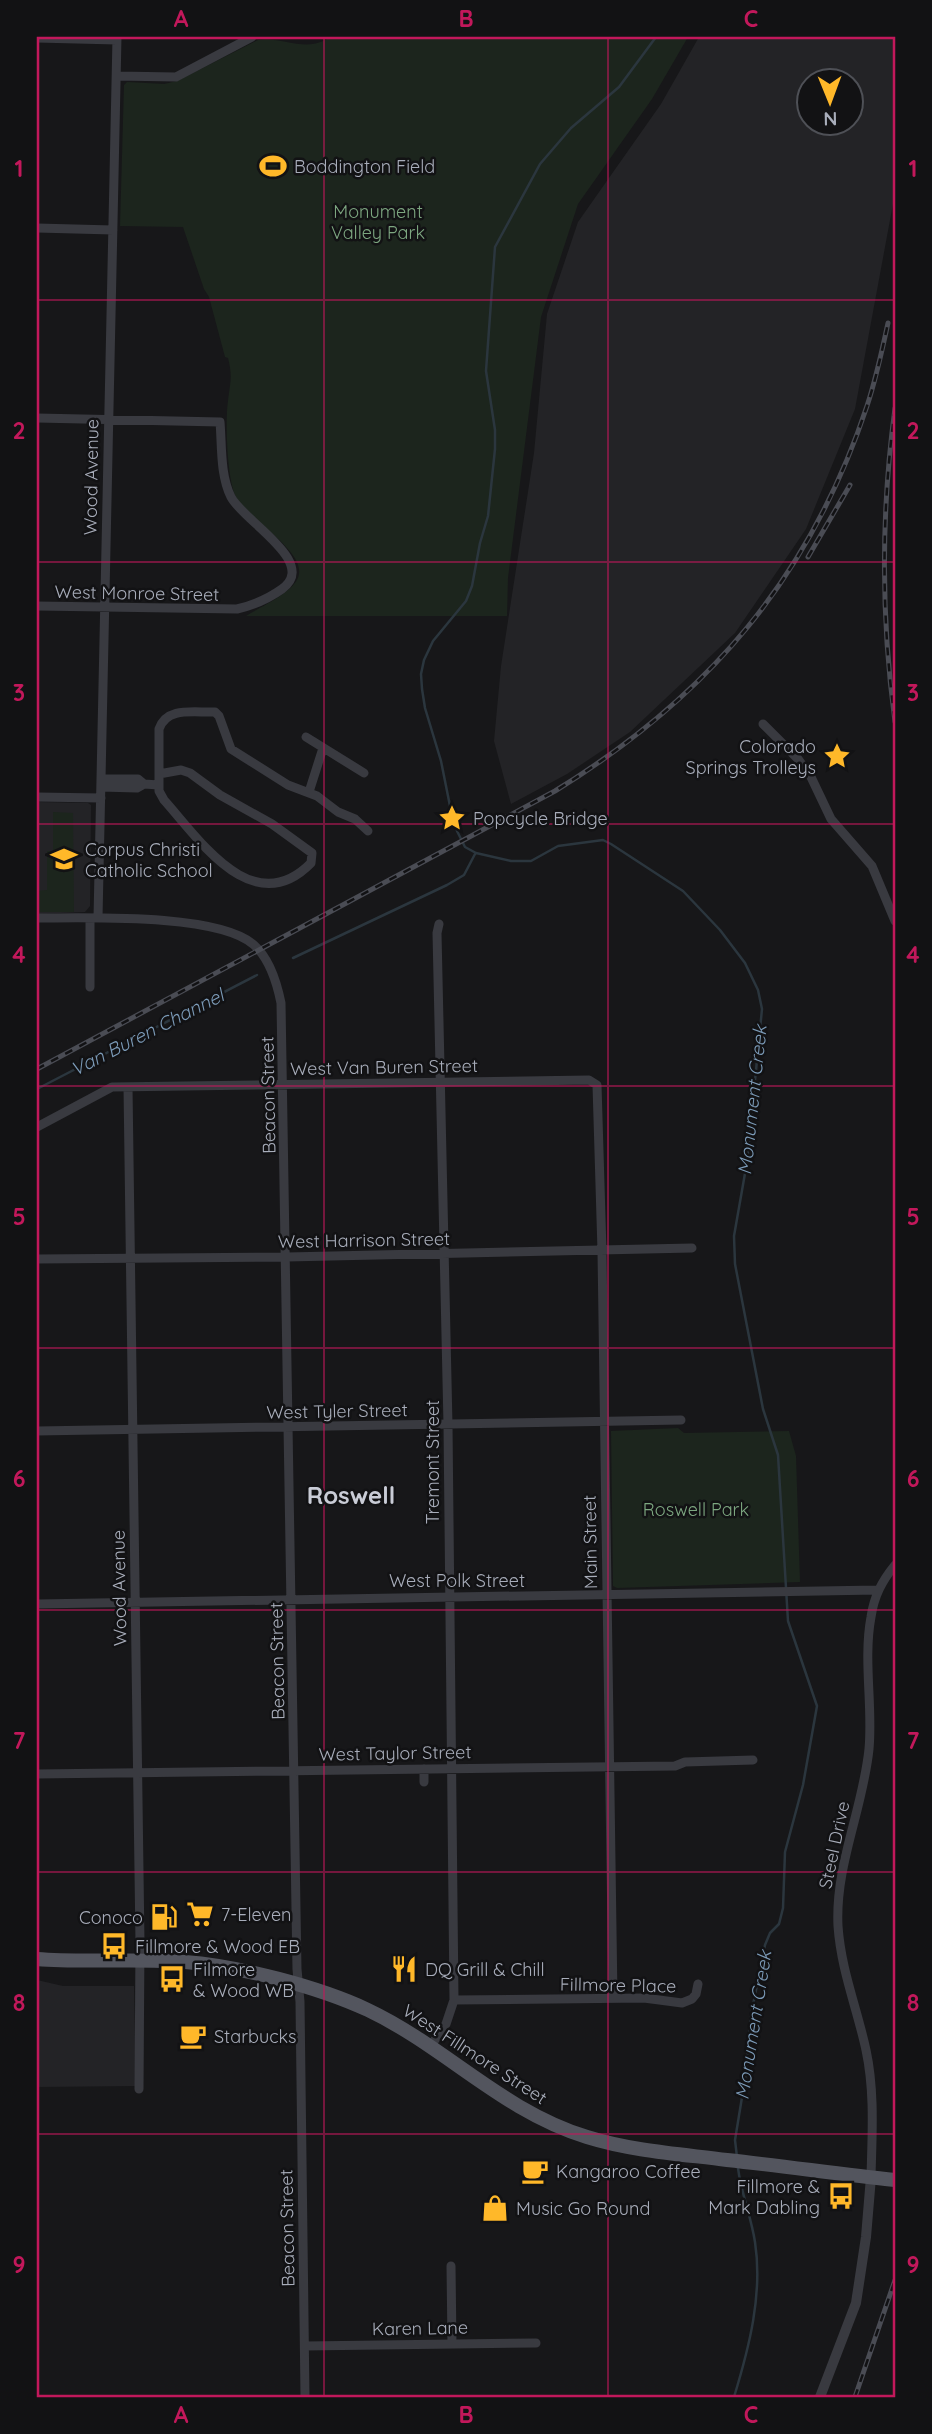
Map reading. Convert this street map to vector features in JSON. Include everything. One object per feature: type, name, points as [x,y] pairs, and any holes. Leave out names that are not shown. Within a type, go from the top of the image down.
[{"type":"main road","name":"West Fillmore Street","points":[[37,1959],[187,1962],[298,1985],[370,2011],[430,2047],[518,2108],[552,2124],[607,2143],[895,2180]]},
{"type":"street","points":[[117,76],[176,77],[252,37]]},
{"type":"street","points":[[37,38],[117,38]]},
{"type":"street","name":"Wood Avenue","points":[[90,987],[101,798],[117,38]]},
{"type":"street","points":[[37,228],[113,230]]},
{"type":"street","points":[[37,418],[108,419]]},
{"type":"street","name":"West Monroe Street","points":[[37,607],[237,610],[260,602],[279,591],[290,580],[293,569],[285,554],[242,512],[231,496],[224,476],[220,422],[108,419]]},
{"type":"street","points":[[159,774],[181,770],[198,778],[220,795],[272,824],[307,848],[313,857],[305,869],[281,881],[264,883],[244,879],[225,867],[164,800],[159,791],[159,785],[159,774],[159,729],[165,717],[175,713],[215,712],[231,749],[288,785],[309,792],[338,812],[355,819],[368,831]]},
{"type":"street","points":[[763,724],[798,759],[811,776],[831,818],[872,866],[895,921]]},
{"type":"street","points":[[306,737],[364,773]]},
{"type":"street","points":[[309,792],[323,748]]},
{"type":"street","points":[[101,783],[138,779],[144,784],[159,785]]},
{"type":"street","points":[[37,797],[101,798]]},
{"type":"street","points":[[37,918],[94,918]]},
{"type":"street","name":"Beacon Street","points":[[94,918],[179,922],[244,937],[253,943],[265,958],[278,990],[282,1016],[304,2397]]},
{"type":"street","name":"Tremont Street","points":[[439,924],[437,933],[448,1425],[454,2000]]},
{"type":"street","name":"West Van Buren Street","points":[[37,1128],[111,1087],[589,1080],[597,1085]]},
{"type":"street","name":"Main Street","points":[[597,1085],[613,1998]]},
{"type":"street","name":"Wood Avenue","points":[[128,1087],[138,1772],[139,2089]]},
{"type":"street","name":"West Harrison Street","points":[[37,1259],[287,1257],[692,1248]]},
{"type":"street","name":"West Tyler Street","points":[[37,1431],[681,1420]]},
{"type":"street","name":"Steel Drive","points":[[871,2177],[870,2072],[843,1968],[838,1910],[841,1877],[869,1749],[870,1620],[877,1590],[895,1565]]},
{"type":"street","name":"West Polk Street","points":[[37,1604],[877,1590]]},
{"type":"street","name":"West Taylor Street","points":[[37,1774],[675,1766],[685,1762],[753,1760]]},
{"type":"street","points":[[424,1769],[424,1782]]},
{"type":"street","name":"Fillmore Place","points":[[454,2000],[644,1998],[682,2003],[692,1999],[698,1984]]},
{"type":"street","points":[[430,2047],[446,2024],[454,2000]]},
{"type":"street","points":[[820,2397],[856,2303],[866,2237],[871,2177]]},
{"type":"street","points":[[451,2266],[452,2344]]},
{"type":"street","name":"Karen Lane","points":[[305,2346],[536,2343]]},
{"type":"shaded area","points":[[699,37],[895,37],[895,193],[855,409],[806,529],[735,633],[630,732],[567,774],[511,804],[494,741],[501,666],[534,453],[547,314],[578,222],[661,104]]},
{"type":"shaded area","name":"Corpus Christi Catholic School","points":[[37,802],[91,805],[90,906],[85,912],[37,914]]},
{"type":"shaded area","points":[[37,1980],[63,1986],[134,1986],[136,2086],[37,2087]]},
{"type":"green space","name":"Monument Valley Park","points":[[330,37],[688,37],[652,99],[578,204],[541,317],[508,578],[507,616],[246,616],[292,586],[299,574],[298,564],[284,545],[242,506],[233,489],[227,436],[230,365],[225,357],[209,297],[183,227],[120,226],[124,85],[127,82],[164,84],[177,81],[258,40],[313,44]]},
{"type":"green space","points":[[53,812],[73,813],[74,912],[37,912],[37,891],[47,890],[47,851],[53,851]]},
{"type":"green space","name":"Roswell Park","points":[[678,1428],[684,1433],[789,1431],[796,1456],[800,1582],[613,1586],[611,1431]]},
{"type":"waterway","name":"Monument Creek","points":[[656,37],[619,87],[571,128],[540,164],[495,247],[486,371],[495,430],[488,516],[466,601],[433,641],[421,674],[425,708],[441,761],[457,831],[465,847],[476,853],[511,861],[531,861],[558,846],[603,840],[683,891],[720,930],[745,963],[758,990],[762,1009],[747,1162],[734,1236],[735,1264],[763,1409],[778,1455],[788,1621],[817,1706],[803,1785],[785,1852],[783,1908],[779,1924],[770,1933],[765,1945],[751,2015],[745,2079],[735,2140],[737,2157]]},
{"type":"waterway","name":"Van Buren Channel","points":[[293,958],[447,885],[464,875],[475,854]]},
{"type":"waterway","name":"Van Buren Channel","points":[[37,1089],[257,975]]},
{"type":"waterway","name":"Monument Creek","points":[[734,2397],[753,2321],[757,2281],[755,2242],[738,2168]]},
{"type":"railway","points":[[37,1069],[555,791],[610,755],[660,715],[706,673],[747,628],[784,579],[816,526],[844,468],[867,406],[888,323]]},
{"type":"railway","points":[[895,408],[887,486],[884,565],[887,644],[895,722]]},
{"type":"railway","points":[[808,557],[850,485]]},
{"type":"railway","points":[[855,2397],[895,2280]]},
{"type":"place","name":"Boddington Field","points":[[273,166]]},
{"type":"place","name":"Colorado Springs Trolleys","points":[[837,756]]},
{"type":"place","name":"Popcycle Bridge","points":[[452,818]]},
{"type":"place","name":"Corpus Christi Catholic School","points":[[64,859]]},
{"type":"place","name":"7-Eleven","points":[[200,1914]]},
{"type":"place","name":"Conoco","points":[[164,1917]]},
{"type":"place","name":"Fillmore & Wood EB","points":[[114,1946]]},
{"type":"place","name":"DQ Grill & Chill","points":[[404,1969]]},
{"type":"place","name":"Filmore & Wood WB","points":[[172,1979]]},
{"type":"place","name":"Starbucks","points":[[193,2036]]},
{"type":"place","name":"Kangaroo Coffee","points":[[535,2171]]},
{"type":"place","name":"Fillmore & Mark Dabling","points":[[841,2196]]},
{"type":"place","name":"Music Go Round","points":[[495,2208]]},
{"type":"district","name":"Roswell","points":[[351,1495]]}]
